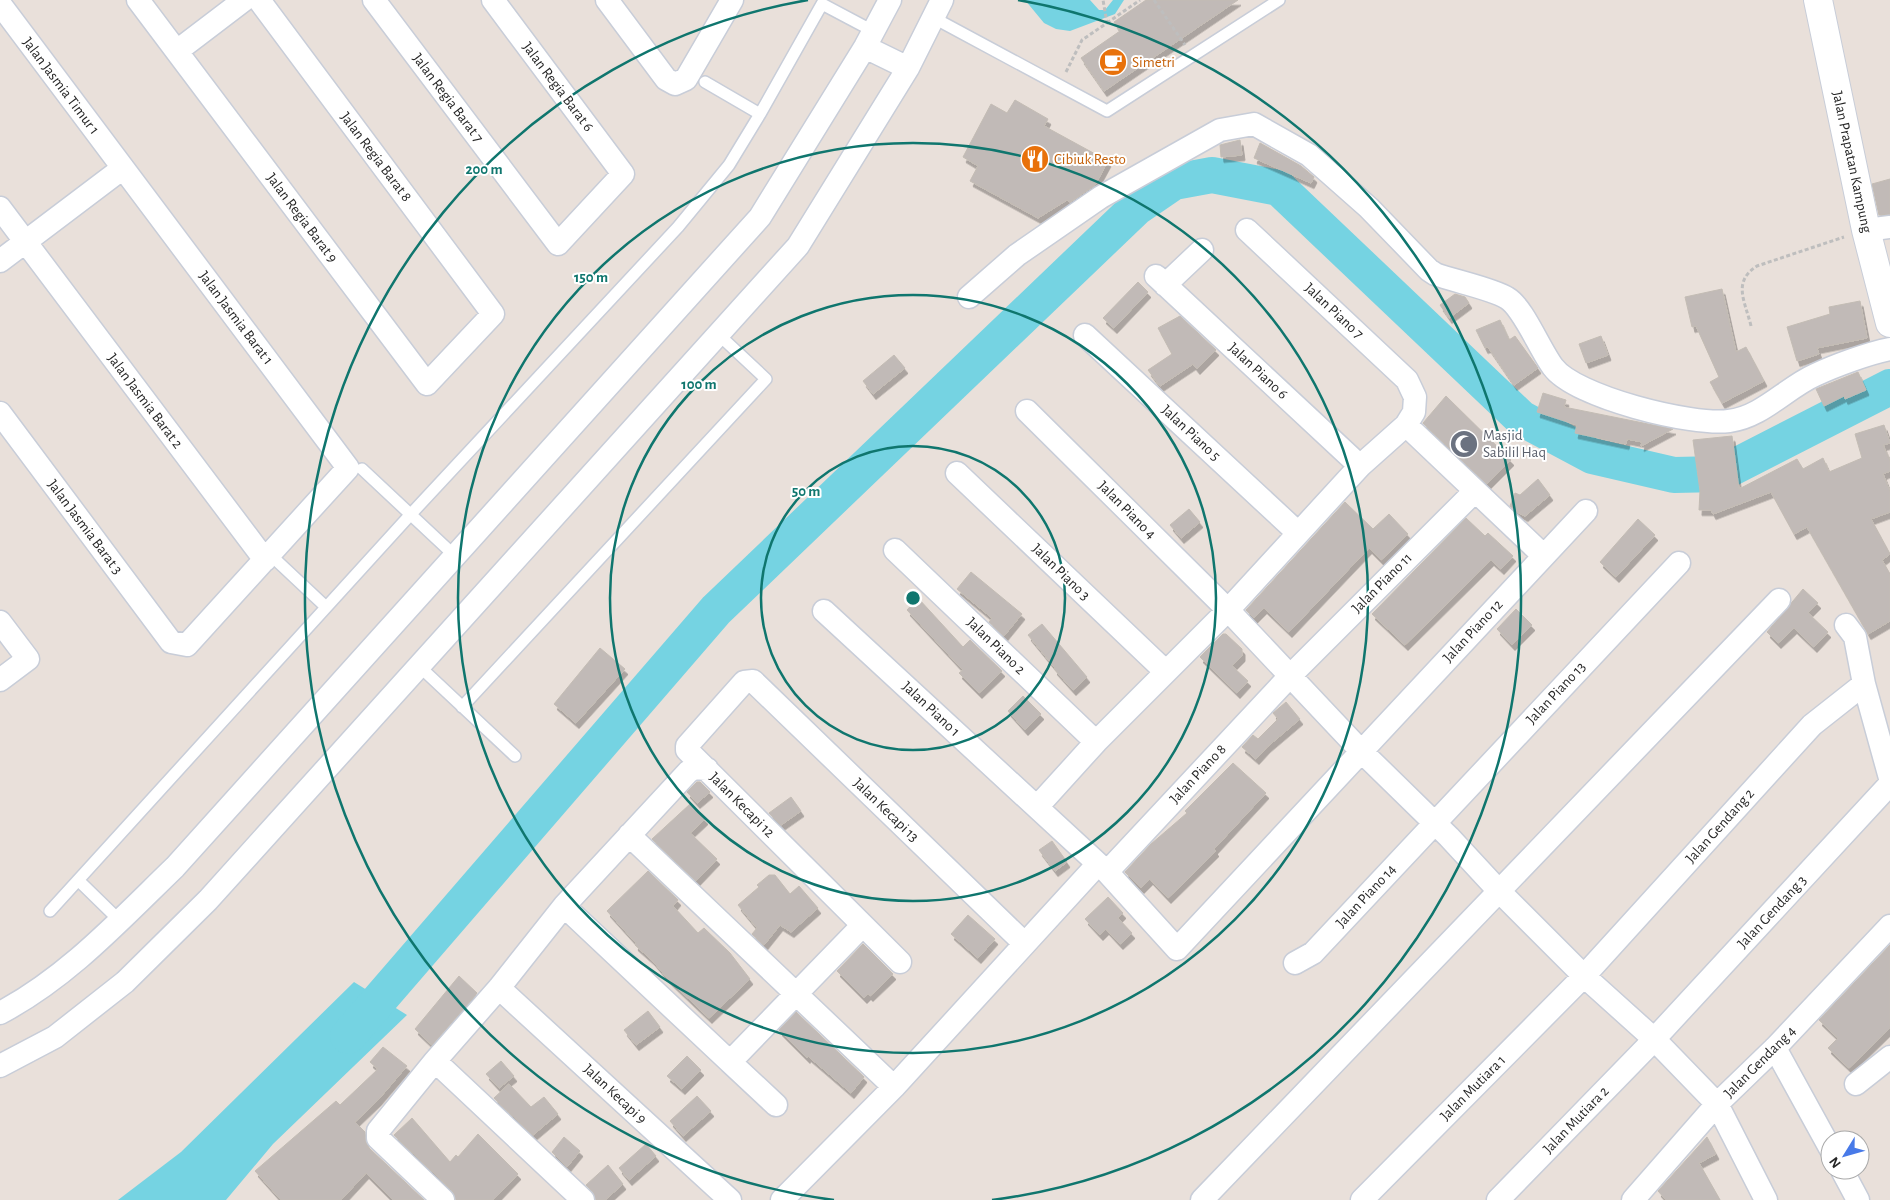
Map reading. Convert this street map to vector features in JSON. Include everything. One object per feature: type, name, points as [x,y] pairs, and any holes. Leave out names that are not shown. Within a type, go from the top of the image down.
[{"type":"street","name":"Jalan Regia Barat 9","points":[[138,0],[427,384]]},
{"type":"street","points":[[176,51],[244,0]]},
{"type":"street","name":"Jalan Regia Barat 8","points":[[259,0],[492,314],[427,384]]},
{"type":"street","name":"Jalan Regia Barat 7","points":[[374,0],[558,244],[623,174]]},
{"type":"street","name":"Jalan Regia Barat 6","points":[[492,0],[623,174]]},
{"type":"street","points":[[607,0],[666,79],[675,84],[686,79],[732,0]]},
{"type":"street","points":[[0,1013],[29,998],[94,946],[175,867],[760,217],[869,39],[890,0]]},
{"type":"street","name":"Jalan Prapatan Kampung","points":[[1818,0],[1878,229],[1890,324]]},
{"type":"street","name":"Jalan Jasmia Timur 1","points":[[0,4],[123,168]]},
{"type":"street","points":[[0,1066],[55,1037],[125,982],[208,900],[798,246],[908,68],[938,9]]},
{"type":"street","points":[[869,39],[908,68]]},
{"type":"street","points":[[969,297],[1017,255],[1101,197],[1220,130],[1254,124],[1309,155],[1369,208],[1428,270],[1506,297],[1517,308],[1537,343],[1563,380],[1593,394],[1660,414],[1728,422],[1748,417],[1814,375],[1890,349]]},
{"type":"street","points":[[0,261],[123,168]]},
{"type":"street","name":"Jalan Jasmia Barat 1","points":[[123,168],[355,468]]},
{"type":"street","name":"Jalan Jasmia Barat 2","points":[[0,208],[271,560]]},
{"type":"street","name":"Jalan Piano 7","points":[[1247,230],[1407,380],[1415,397],[1414,412],[1406,425]]},
{"type":"street","name":"Jalan Piano 6","points":[[1202,250],[1160,280],[1360,466]]},
{"type":"street","name":"Jalan Piano 5","points":[[1085,335],[1297,532]]},
{"type":"street","name":"Jalan Piano 4","points":[[1027,410],[1228,610],[1361,751],[1485,874],[1499,891],[1584,976],[1654,1039],[1717,1104],[1766,1200]]},
{"type":"street","name":"Jalan Jasmia Barat 3","points":[[0,412],[171,642],[187,645],[271,560]]},
{"type":"street","points":[[1037,806],[1165,671],[1228,610],[1297,532],[1360,466],[1406,425],[1544,556]]},
{"type":"street","points":[[271,560],[355,468]]},
{"type":"street","name":"Jalan Piano 3","points":[[957,473],[1165,671]]},
{"type":"street","name":"Jalan Piano 11","points":[[1290,676],[1475,491]]},
{"type":"street","name":"Jalan Piano 12","points":[[1102,868],[1177,949],[1586,511]]},
{"type":"street","name":"Jalan Piano 2","points":[[895,550],[1096,742]]},
{"type":"street","name":"Jalan Piano 13","points":[[1441,830],[1679,563]]},
{"type":"street","points":[[1202,1200],[1779,600]]},
{"type":"street","name":"Jalan Piano 1","points":[[824,611],[1102,868]]},
{"type":"street","points":[[0,622],[28,659],[0,680]]},
{"type":"street","points":[[1846,625],[1855,638],[1864,684],[1890,778]]},
{"type":"street","name":"Jalan Piano 8","points":[[782,1200],[894,1087],[1024,943],[1102,868],[1290,676]]},
{"type":"street","name":"Jalan Kecapi 13","points":[[707,769],[689,752],[687,746],[747,680],[754,681],[1024,943]]},
{"type":"street","name":"Jalan Gendang 2","points":[[1584,976],[1812,725],[1864,684]]},
{"type":"street","name":"Jalan Kecapi 12","points":[[443,1200],[378,1138],[378,1131],[435,1061],[499,988],[564,906],[688,772],[694,768],[707,769],[900,962]]},
{"type":"street","name":"Jalan Gendang 3","points":[[1654,1039],[1890,784]]},
{"type":"street","name":"Jalan Piano 14","points":[[1296,963],[1313,953],[1441,830]]},
{"type":"street","points":[[629,835],[894,1087]]},
{"type":"street","points":[[564,906],[776,1104]]},
{"type":"street","points":[[730,1062],[862,926]]},
{"type":"street","name":"Jalan Gendang 4","points":[[1638,1198],[1717,1104],[1775,1048],[1890,926]]},
{"type":"street","name":"Jalan Mutiara 1","points":[[1362,1200],[1584,976]]},
{"type":"street","name":"Jalan Kecapi 9","points":[[499,988],[730,1200]]},
{"type":"street","name":"Jalan Mutiara 2","points":[[1498,1200],[1654,1039]]},
{"type":"street","points":[[1775,1048],[1820,1130]]},
{"type":"street","points":[[1856,1084],[1890,1057]]},
{"type":"street","points":[[435,1061],[583,1200]]},
{"type":"street","points":[[1847,1180],[1858,1200]]},
{"type":"lane","points":[[938,9],[1059,85],[1107,111],[1279,0]]},
{"type":"lane","points":[[50,911],[411,514],[678,227],[729,165],[822,4],[869,39]]},
{"type":"lane","points":[[705,82],[760,114]]},
{"type":"lane","points":[[462,707],[766,379],[718,334]]},
{"type":"lane","points":[[355,468],[411,514],[455,556]]},
{"type":"lane","points":[[271,560],[326,608]]},
{"type":"lane","points":[[419,666],[515,756]]},
{"type":"lane","points":[[78,880],[120,921]]},
{"type":"path","points":[[1103,0],[1106,22]]},
{"type":"path","points":[[1059,85],[1082,40],[1140,0]]},
{"type":"path","points":[[1154,0],[1193,57]]},
{"type":"path","points":[[1750,326],[1741,285],[1745,275],[1750,270],[1757,266],[1878,229]]},
{"type":"water","points":[[1025,0],[1090,0],[1099,10],[1105,10],[1113,0],[1124,0],[1115,14],[1070,31],[1056,29],[1044,23]]},
{"type":"water","points":[[354,982],[407,1015],[273,1144],[226,1200],[118,1200],[181,1152]]},
{"type":"building","points":[[1146,0],[1238,0],[1104,91],[1081,58],[1120,31],[1114,22]]},
{"type":"building","name":"Cibiuk Resto","points":[[1015,100],[1048,119],[1044,126],[1108,161],[1095,185],[1070,202],[1067,200],[1038,218],[970,181],[978,166],[963,157],[991,104],[1007,113]]},
{"type":"building","points":[[1240,140],[1242,155],[1221,157],[1220,145]]},
{"type":"building","points":[[1260,143],[1301,166],[1314,177],[1311,183],[1254,158]]},
{"type":"building","points":[[1890,179],[1890,214],[1879,215],[1872,184]]},
{"type":"building","points":[[1138,282],[1148,292],[1114,328],[1103,318]]},
{"type":"building","points":[[1722,289],[1736,352],[1746,347],[1764,381],[1722,403],[1710,382],[1719,377],[1696,326],[1692,327],[1685,297]]},
{"type":"building","points":[[1455,294],[1465,297],[1469,303],[1449,318],[1440,305]]},
{"type":"building","points":[[1860,301],[1867,338],[1817,348],[1819,354],[1797,361],[1787,327],[1830,314],[1829,307]]},
{"type":"building","points":[[1180,316],[1216,350],[1197,369],[1193,364],[1160,386],[1148,370],[1172,354],[1158,328]]},
{"type":"building","points":[[1500,320],[1509,340],[1515,336],[1538,368],[1514,385],[1488,347],[1485,348],[1476,330]]},
{"type":"building","points":[[1601,336],[1608,355],[1586,363],[1579,344]]},
{"type":"building","points":[[894,355],[905,368],[873,394],[863,381]]},
{"type":"building","points":[[1858,372],[1866,390],[1845,399],[1844,396],[1824,406],[1816,389]]},
{"type":"building","points":[[1543,393],[1566,400],[1564,407],[1673,429],[1641,446],[1642,442],[1627,439],[1626,444],[1575,433],[1577,425],[1537,412]]},
{"type":"building","name":"Masjid Sabilil Haq","points":[[1446,396],[1511,460],[1487,484],[1423,423]]},
{"type":"building","points":[[1884,425],[1890,443],[1883,445],[1890,461],[1890,471],[1883,474],[1890,492],[1890,512],[1871,519],[1890,554],[1882,560],[1890,574],[1890,621],[1868,634],[1807,527],[1794,534],[1771,492],[1713,514],[1711,510],[1699,510],[1700,491],[1693,440],[1732,436],[1739,489],[1797,459],[1803,469],[1823,458],[1829,472],[1862,458],[1855,434]]},
{"type":"building","points":[[1538,479],[1550,495],[1525,516],[1510,506],[1515,493],[1520,495]]},
{"type":"building","points":[[1345,502],[1373,529],[1389,514],[1408,534],[1381,560],[1369,548],[1289,632],[1264,608],[1254,618],[1246,610]]},
{"type":"building","points":[[1189,509],[1200,522],[1181,538],[1170,525]]},
{"type":"building","points":[[1466,518],[1485,536],[1488,533],[1513,556],[1501,569],[1491,560],[1405,645],[1372,614]]},
{"type":"building","points":[[1638,519],[1655,535],[1616,577],[1600,562]]},
{"type":"building","points":[[971,572],[1022,614],[1004,636],[989,622],[992,618],[957,589]]},
{"type":"building","points":[[1803,589],[1818,603],[1808,613],[1828,632],[1814,647],[1794,628],[1778,643],[1767,632]]},
{"type":"building","points":[[918,598],[963,647],[970,640],[1002,671],[979,693],[959,673],[963,670],[907,610]]},
{"type":"building","points":[[1516,609],[1532,625],[1512,645],[1497,629]]},
{"type":"building","points":[[1042,624],[1087,677],[1073,690],[1028,635]]},
{"type":"building","points":[[1223,634],[1226,634],[1242,649],[1242,656],[1232,666],[1248,681],[1237,693],[1200,657]]},
{"type":"building","points":[[600,648],[625,669],[576,723],[554,704]]},
{"type":"building","points":[[1023,696],[1041,714],[1025,730],[1008,711]]},
{"type":"building","points":[[1286,702],[1300,719],[1256,759],[1242,747],[1253,735],[1258,739],[1278,719],[1273,713]]},
{"type":"building","points":[[1233,763],[1266,793],[1214,849],[1216,851],[1168,898],[1150,879],[1141,888],[1125,872],[1151,844],[1187,813],[1185,811]]},
{"type":"building","points":[[697,782],[700,782],[710,792],[697,803],[687,792]]},
{"type":"building","points":[[791,797],[801,811],[781,825],[769,813]]},
{"type":"building","points":[[690,804],[705,819],[690,833],[717,859],[696,881],[652,839]]},
{"type":"building","points":[[1052,841],[1067,862],[1055,871],[1039,850]]},
{"type":"building","points":[[648,871],[678,900],[673,906],[698,933],[704,928],[730,953],[750,979],[709,1018],[635,945],[636,943],[607,911]]},
{"type":"building","points":[[769,875],[775,875],[790,894],[799,886],[818,908],[791,932],[780,925],[764,945],[752,934],[757,928],[738,905],[759,887],[757,885]]},
{"type":"building","points":[[1108,897],[1123,913],[1118,918],[1132,933],[1120,944],[1106,929],[1100,935],[1085,919]]},
{"type":"building","points":[[968,915],[995,939],[978,958],[951,934]]},
{"type":"building","points":[[863,944],[893,974],[870,996],[868,994],[864,998],[837,971]]},
{"type":"building","points":[[1890,945],[1890,1028],[1849,1068],[1828,1048],[1838,1038],[1819,1020]]},
{"type":"building","points":[[459,976],[477,993],[432,1045],[415,1029]]},
{"type":"building","points":[[648,1011],[660,1027],[636,1045],[624,1030]]},
{"type":"building","points":[[796,1012],[864,1077],[851,1093],[808,1056],[807,1058],[779,1030]]},
{"type":"building","points":[[383,1047],[407,1066],[378,1100],[355,1122],[365,1132],[366,1143],[369,1148],[424,1200],[393,1200],[366,1173],[341,1200],[281,1200],[255,1171],[336,1101],[340,1105],[378,1069],[370,1062]]},
{"type":"building","points":[[687,1056],[701,1070],[682,1089],[667,1076]]},
{"type":"building","points":[[501,1061],[514,1076],[499,1088],[486,1074]]},
{"type":"building","points":[[509,1084],[531,1107],[544,1097],[558,1114],[533,1135],[494,1098]]},
{"type":"building","points":[[697,1096],[711,1111],[683,1136],[670,1121]]},
{"type":"building","points":[[412,1118],[450,1162],[456,1155],[458,1157],[478,1134],[518,1174],[493,1200],[456,1200],[452,1190],[394,1135]]},
{"type":"building","points":[[564,1137],[580,1151],[567,1167],[552,1152]]},
{"type":"building","points":[[1707,1137],[1716,1154],[1699,1163],[1720,1200],[1666,1200],[1658,1191]]},
{"type":"building","points":[[646,1144],[656,1156],[629,1180],[619,1168]]},
{"type":"building","points":[[608,1165],[623,1184],[605,1200],[596,1200],[592,1191],[586,1185]]},
{"type":"waterway","points":[[348,1036],[716,610],[1136,208],[1174,182],[1212,175],[1279,188],[1521,418],[1592,456],[1674,475],[1720,474],[1890,387]]},
{"type":"place","name":"Simetri","points":[[1113,62]]},
{"type":"place","name":"Cibiuk Resto","points":[[1035,159]]},
{"type":"place","name":"Masjid Sabilil Haq","points":[[1464,444]]}]
